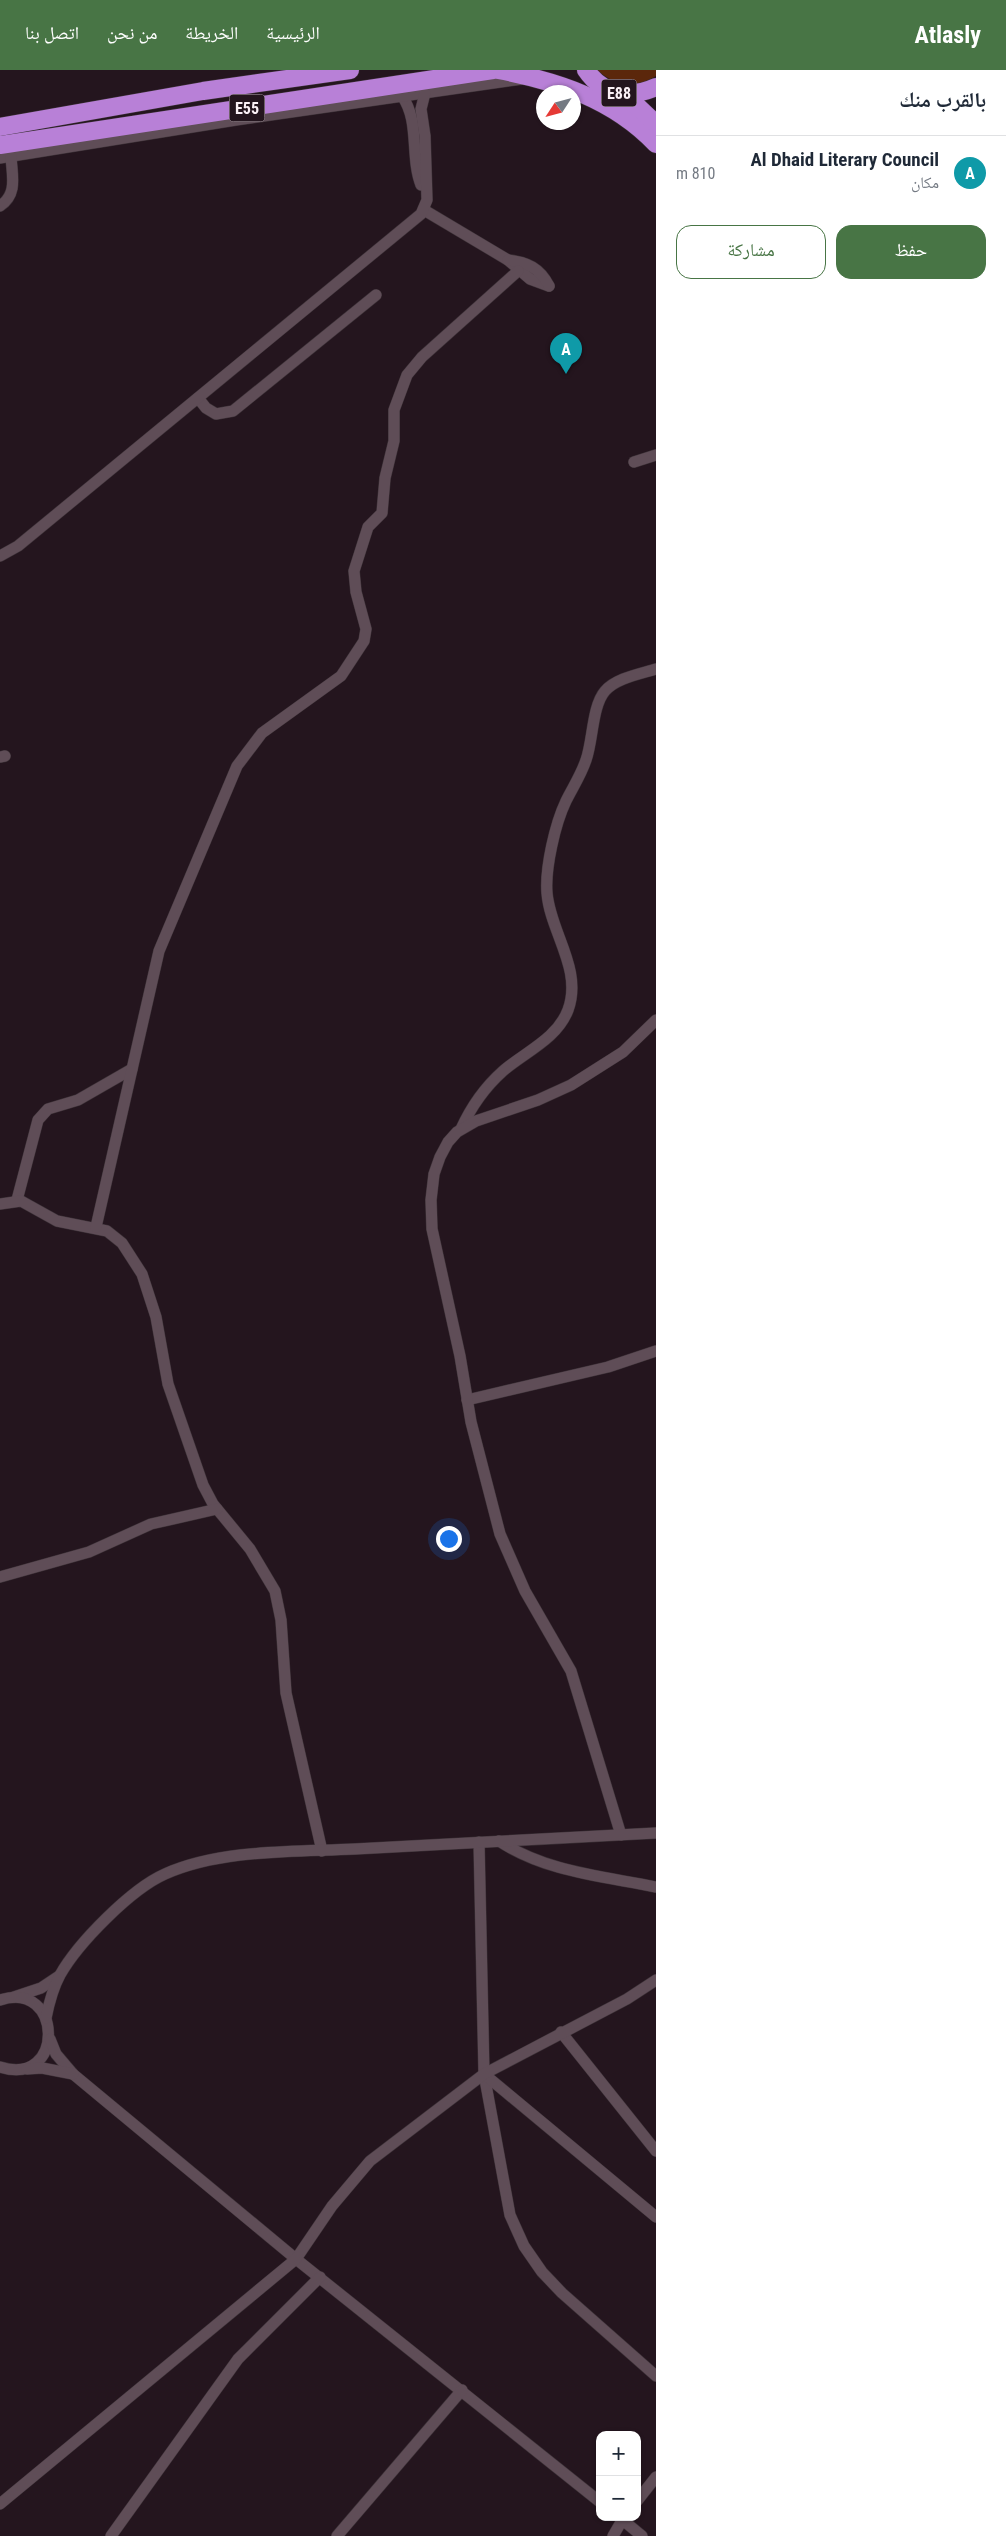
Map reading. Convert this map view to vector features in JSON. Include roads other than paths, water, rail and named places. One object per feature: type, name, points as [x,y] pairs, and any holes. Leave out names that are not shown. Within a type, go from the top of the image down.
[{"type":"highway","name":"E55","points":[[0,127],[203,91],[350,70]]},
{"type":"highway","points":[[572,70],[591,76]]},
{"type":"highway","name":"E55","points":[[4,153],[493,74]]},
{"type":"highway","points":[[493,74],[536,78],[557,83],[604,103],[625,116],[656,144]]},
{"type":"highway","name":"E88","points":[[591,76],[636,106],[656,124]]},
{"type":"highway","name":"E88","points":[[617,93],[643,93],[656,87]]},
{"type":"street","points":[[0,206],[11,197],[13,190],[4,153],[425,93],[493,74]]},
{"type":"street","points":[[0,556],[18,546],[424,210],[427,200],[416,164],[416,118],[425,93]]},
{"type":"street","points":[[402,96],[416,118]]},
{"type":"street","points":[[424,210],[508,260],[532,266],[542,274],[549,286],[536,282],[518,271],[508,260]]},
{"type":"street","points":[[96,1227],[159,951],[237,766],[262,733],[341,676],[364,641],[366,629],[356,592],[355,566],[368,528],[382,513],[386,478],[394,442],[394,410],[409,371],[415,363],[518,271]]},
{"type":"street","points":[[198,398],[206,408],[216,414],[233,411],[376,295]]},
{"type":"street","points":[[634,462],[656,455]]},
{"type":"street","points":[[461,1129],[469,1113],[490,1084],[514,1062],[548,1037],[565,1016],[571,999],[571,972],[551,915],[546,891],[548,866],[561,815],[586,760],[601,696],[617,682],[656,668]]},
{"type":"street","points":[[621,1835],[571,1671],[533,1605],[504,1545],[480,1464],[460,1356],[434,1240],[430,1210],[431,1190],[438,1163],[448,1142],[461,1129],[476,1121],[538,1100],[571,1085],[627,1049],[656,1020]]},
{"type":"street","points":[[17,1200],[38,1120],[44,1112],[55,1106],[78,1100],[132,1069]]},
{"type":"street","points":[[0,1204],[17,1200],[56,1221],[72,1226],[96,1227],[107,1231],[122,1242],[142,1274],[156,1317],[164,1370],[172,1400],[202,1486],[217,1510],[250,1549],[275,1591],[281,1620],[286,1693],[322,1851]]},
{"type":"street","points":[[467,1400],[572,1376],[656,1351]]},
{"type":"street","points":[[0,1576],[89,1552],[151,1524],[217,1510]]},
{"type":"street","points":[[596,2499],[296,2259],[73,2074],[56,2054],[50,2039],[46,2018],[60,1976],[68,1963],[102,1924],[141,1888],[164,1875],[213,1859],[322,1851],[656,1833]]},
{"type":"street","points":[[499,1841],[522,1855],[546,1865],[656,1887]]},
{"type":"street","points":[[479,1842],[484,2074],[510,2215],[524,2246],[542,2272],[562,2293],[656,2376]]},
{"type":"street","points":[[5,1999],[36,1990],[60,1976]]},
{"type":"street","points":[[0,2504],[296,2259],[336,2200],[370,2161],[484,2074],[627,1999],[656,1980]]},
{"type":"street","points":[[5,1999],[31,2002],[46,2018]]},
{"type":"street","points":[[561,2032],[656,2151]]},
{"type":"street","points":[[23,2069],[31,2066],[43,2055],[50,2039]]},
{"type":"street","points":[[0,2068],[12,2070],[42,2068],[73,2074]]},
{"type":"street","points":[[484,2074],[656,2218]]},
{"type":"street","points":[[111,2536],[238,2359],[320,2277]]},
{"type":"street","points":[[338,2536],[462,2390]]},
{"type":"street","points":[[641,2496],[656,2477]]},
{"type":"street","points":[[613,2536],[620,2521]]},
{"type":"street","points":[[625,2521],[642,2536]]},
{"type":"place","name":"Al Dhaid Literary Council","points":[[566,374]]}]
